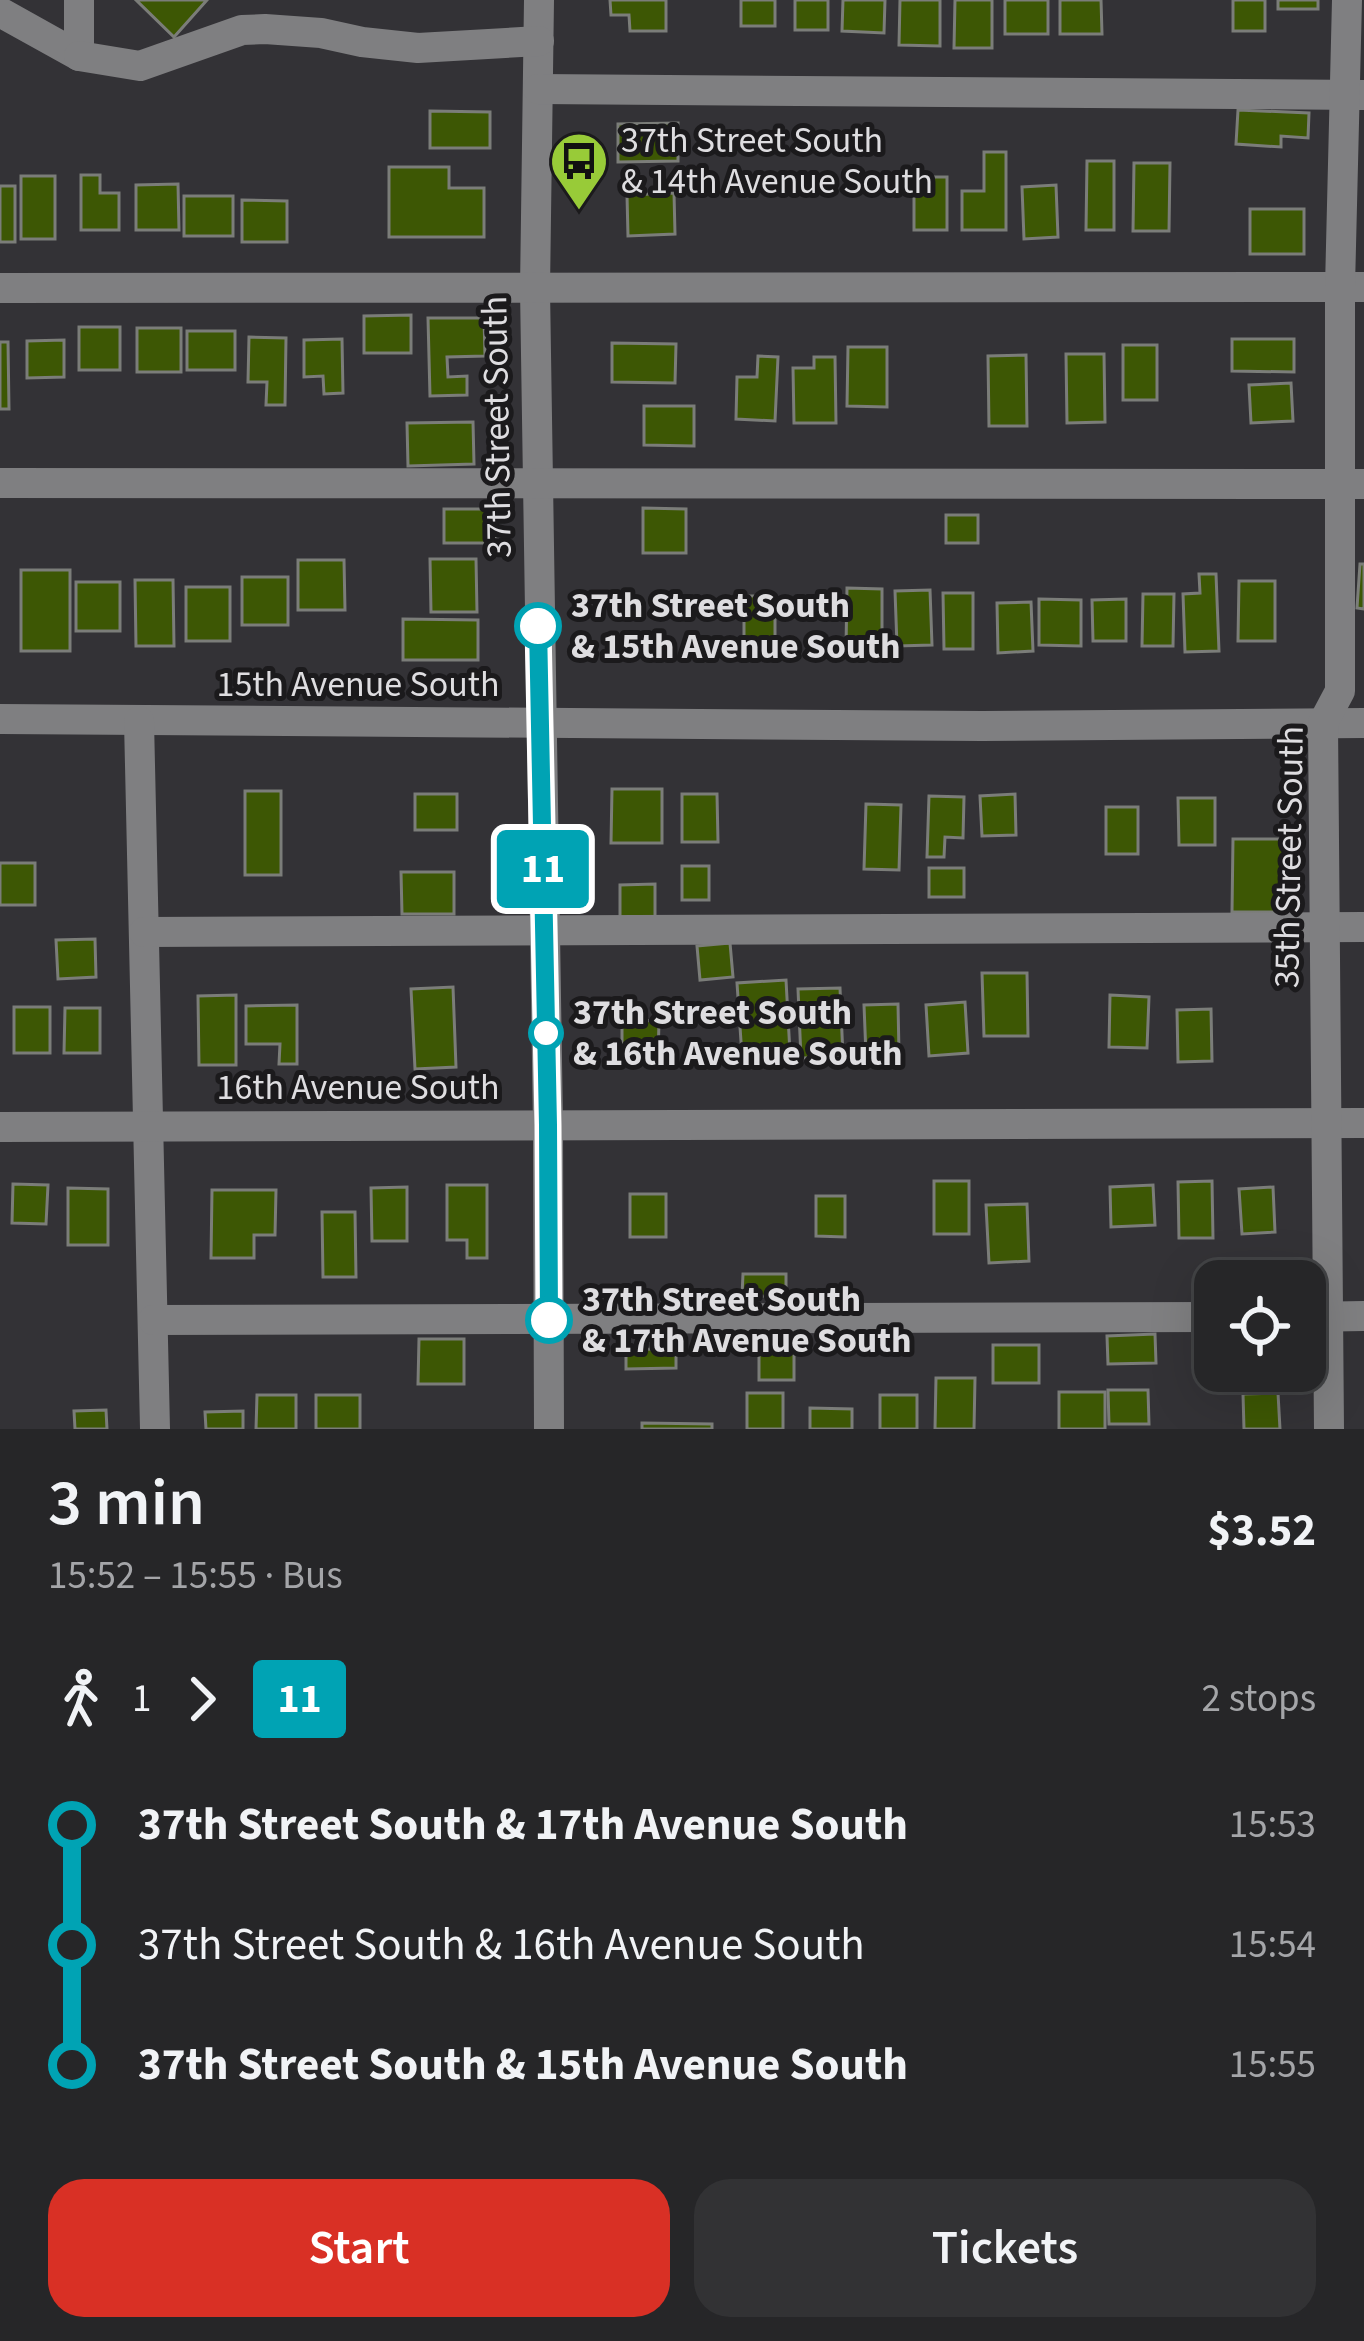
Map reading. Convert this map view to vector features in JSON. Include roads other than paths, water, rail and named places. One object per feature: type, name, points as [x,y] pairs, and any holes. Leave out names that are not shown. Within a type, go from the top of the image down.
[{"type":"street","points":[[79,0],[79,56]]},
{"type":"street","name":"37th Street South","points":[[539,0],[535,289],[549,1429]]},
{"type":"street","name":"35th Street South","points":[[1319,1260],[1326,1123],[1323,723],[1340,691],[1352,484],[1354,95],[1347,0]]},
{"type":"street","points":[[0,11],[79,56],[140,67],[242,30],[321,32],[418,48],[538,41]]},
{"type":"street","points":[[538,89],[1354,95]]},
{"type":"street","points":[[0,288],[1352,287]]},
{"type":"street","points":[[0,483],[1352,484]]},
{"type":"street","name":"15th Avenue South","points":[[0,719],[982,726],[1364,723]]},
{"type":"street","points":[[140,722],[155,1429]]},
{"type":"street","points":[[144,932],[1364,927]]},
{"type":"street","name":"16th Avenue South","points":[[0,1127],[1364,1123]]},
{"type":"street","points":[[1326,1317],[1364,1316]]},
{"type":"street","points":[[153,1320],[1194,1317]]},
{"type":"street","name":"35th Street South","points":[[1325,1392],[1329,1429]]},
{"type":"place","name":"37th Street South & 14th Avenue South","points":[[579,212]]},
{"type":"place","name":"37th Street South & 15th Avenue South","points":[[538,626]]},
{"type":"place","name":"37th Street South & 16th Avenue South","points":[[546,1033]]},
{"type":"place","name":"37th Street South & 17th Avenue South","points":[[549,1320]]}]
